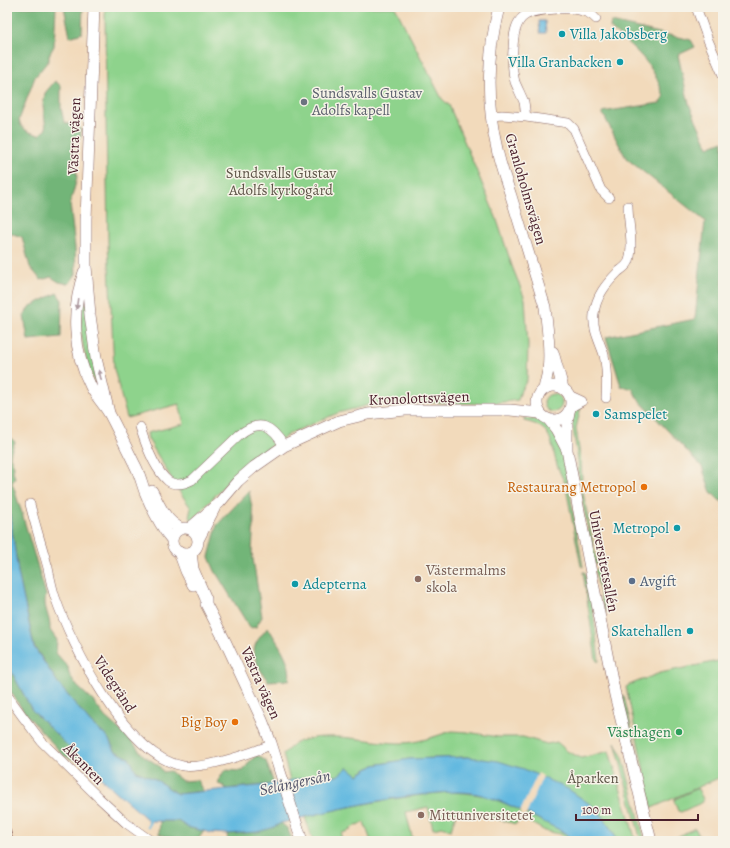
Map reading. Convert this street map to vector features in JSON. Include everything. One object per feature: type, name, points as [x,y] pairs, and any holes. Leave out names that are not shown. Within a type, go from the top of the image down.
[{"type":"street","name":"Västra vägen","points":[[94,7],[86,219],[86,266],[96,358],[109,413]]},
{"type":"street","name":"Granloholmsvägen","points":[[499,7],[492,40],[489,88],[497,149],[544,307],[548,331],[566,391]]},
{"type":"street","points":[[696,7],[723,75]]},
{"type":"street","points":[[526,117],[524,103],[512,68],[513,34],[519,21],[526,15],[536,10],[563,8],[592,13],[596,19]]},
{"type":"street","points":[[492,116],[502,115],[526,117],[568,123],[574,129],[601,190],[609,198]]},
{"type":"street","points":[[606,398],[607,384],[604,356],[596,332],[594,316],[595,307],[604,287],[628,263],[631,240],[628,220],[628,206]]},
{"type":"street","name":"Västra vägen","points":[[86,266],[81,281],[75,319],[78,352],[91,388],[109,413],[141,477],[153,510],[172,540]]},
{"type":"street","name":"Granloholmsvägen","points":[[544,389],[548,371],[548,331]]},
{"type":"street","points":[[551,386],[557,386],[566,391],[571,401],[570,410],[561,419],[554,420],[544,417],[537,408],[539,394],[544,389],[551,386]]},
{"type":"street","name":"Kronolottsvägen","points":[[186,529],[215,506],[254,467],[284,446],[339,421],[368,414],[405,410],[510,410],[522,408],[537,401]]},
{"type":"street","name":"Kronolottsvägen","points":[[510,410],[544,417]]},
{"type":"street","name":"Universitetsallén","points":[[570,410],[567,423],[567,450],[617,707],[651,841]]},
{"type":"street","name":"Universitetsallén","points":[[544,417],[556,429],[567,450]]},
{"type":"street","points":[[140,427],[149,453],[159,470],[168,480],[180,484],[192,480],[247,428],[261,425],[268,427],[278,436],[284,446]]},
{"type":"street","name":"Västra vägen","points":[[141,477],[146,480],[166,517],[171,523],[186,529]]},
{"type":"street","name":"Videgränd","points":[[30,504],[55,597],[78,652],[121,720],[140,741],[155,754],[168,761],[193,766],[232,758],[271,744]]},
{"type":"street","name":"Kronolottsvägen","points":[[198,540],[215,506]]},
{"type":"street","points":[[186,529],[196,534],[198,540],[197,546],[191,552],[186,554],[179,552],[174,547],[172,540],[175,533],[186,529]]},
{"type":"street","name":"Västra vägen","points":[[179,552],[186,571],[201,600],[206,604]]},
{"type":"street","name":"Västra vägen","points":[[191,552],[193,569],[206,599],[206,604],[262,720],[302,841]]},
{"type":"street","name":"Åkanten","points":[[7,695],[42,742],[98,798],[126,823],[151,841]]},
{"type":"green space","points":[[9,7],[56,7],[54,46],[49,55],[49,60],[35,77],[19,120],[26,130],[32,133],[39,135],[46,129],[43,105],[45,93],[55,81],[61,86],[61,108],[64,122],[80,128],[81,137],[72,145],[77,178],[70,204],[75,248],[76,274],[69,284],[59,282],[51,277],[41,280],[30,267],[22,237],[7,232],[7,21]]},
{"type":"green space","points":[[64,7],[83,7],[82,33],[70,37]]},
{"type":"green space","name":"Sundsvalls Gustav Adolfs kyrkogård","points":[[105,7],[395,7],[442,99],[449,105],[496,217],[512,266],[525,299],[528,345],[527,380],[521,390],[518,400],[488,404],[408,402],[369,405],[338,413],[291,433],[249,461],[231,478],[192,521],[189,517],[191,508],[148,439],[147,433],[184,424],[179,404],[127,418],[114,369],[108,244]]},
{"type":"green space","points":[[611,22],[691,40],[695,47],[678,55],[689,104],[708,147],[723,141],[723,502],[711,492],[702,467],[637,398],[633,389],[621,386],[606,337],[695,319],[705,221],[626,158],[602,112],[660,103],[664,97],[660,85],[649,66],[636,50],[610,28]]},
{"type":"green space","points":[[85,286],[100,389],[98,390],[84,352],[82,339],[81,313]]},
{"type":"green space","points":[[57,293],[62,300],[61,337],[28,340],[24,316],[29,307]]},
{"type":"green space","points":[[553,394],[559,397],[562,403],[559,409],[553,412],[547,409],[544,403],[547,397]]},
{"type":"green space","points":[[581,407],[576,428],[582,479],[579,481],[578,460],[572,423],[574,414]]},
{"type":"green space","points":[[524,418],[542,422],[549,427],[554,434],[561,449],[568,482],[565,483],[560,472],[546,431],[541,427],[524,421]]},
{"type":"green space","points":[[7,434],[15,442],[10,457],[14,466],[13,471],[15,478],[12,483],[46,595],[45,604],[50,630],[57,640],[56,653],[68,667],[69,674],[77,686],[93,701],[105,717],[129,738],[143,755],[159,766],[163,772],[170,771],[182,781],[197,780],[203,791],[177,794],[155,779],[136,771],[129,758],[115,751],[108,738],[91,723],[60,686],[34,646],[18,572],[10,515],[7,508]]},
{"type":"green space","points":[[579,485],[582,487],[597,564],[595,565]]},
{"type":"green space","points":[[566,488],[569,488],[583,567],[581,566]]},
{"type":"green space","points":[[249,491],[254,519],[252,552],[262,617],[256,627],[250,628],[215,571],[209,557],[217,525]]},
{"type":"green space","points":[[598,569],[606,614],[602,604],[595,570]]},
{"type":"green space","points":[[583,572],[585,572],[593,611],[598,662],[596,660]]},
{"type":"green space","points":[[268,627],[280,646],[289,666],[289,680],[268,681],[260,669],[254,655],[256,643]]},
{"type":"green space","name":"Västhagen","points":[[723,660],[723,776],[652,808],[626,687],[660,673]]},
{"type":"green space","points":[[7,663],[32,710],[83,760],[77,761],[64,756],[24,712],[7,686]]},
{"type":"green space","points":[[622,696],[624,696],[649,804],[646,807],[631,743]]},
{"type":"green space","name":"Åparken","points":[[452,731],[498,737],[523,737],[547,744],[557,742],[567,751],[581,758],[609,751],[636,841],[617,841],[613,832],[597,809],[467,757],[409,759],[374,765],[357,775],[309,777],[290,781],[283,754],[298,742],[312,738],[337,737],[405,743]]},
{"type":"green space","points":[[615,742],[623,758],[645,841],[641,841]]},
{"type":"green space","points":[[257,755],[266,761],[274,784],[226,789],[224,786],[218,784],[220,777],[225,770],[243,771],[250,761]]},
{"type":"green space","points":[[698,789],[703,802],[681,812],[678,811],[674,801],[675,799]]},
{"type":"green space","points":[[447,792],[488,796],[522,811],[516,824],[472,813],[471,815],[457,811],[451,830],[442,827],[433,829],[428,807],[406,812],[413,841],[371,841],[364,822],[351,828],[351,830],[342,833],[341,841],[313,841],[305,817],[376,802]]},
{"type":"green space","points":[[527,814],[557,828],[571,841],[567,841],[560,834],[545,831],[524,819]]},
{"type":"green space","points":[[160,821],[178,821],[187,827],[204,831],[197,841],[167,837],[159,834]]},
{"type":"green space","points":[[281,823],[287,828],[293,841],[228,841],[227,834],[261,830]]},
{"type":"green space","points":[[695,828],[702,841],[669,841]]},
{"type":"water","points":[[539,21],[545,21],[546,33],[540,33]]},
{"type":"water","name":"Selångersån","points":[[7,508],[10,515],[18,572],[34,647],[60,686],[91,723],[108,738],[115,751],[129,758],[136,771],[155,779],[177,794],[267,785],[309,777],[337,776],[348,767],[358,775],[374,765],[409,759],[467,757],[498,761],[524,769],[568,789],[597,809],[613,832],[617,841],[571,841],[566,834],[560,830],[516,808],[488,797],[466,792],[409,796],[372,802],[281,823],[272,828],[257,832],[227,834],[212,833],[187,827],[178,821],[149,821],[92,770],[32,710],[7,663]]},
{"type":"pier","points":[[538,773],[543,776],[526,815],[520,812]]},
{"type":"waterway","points":[[148,827],[150,820]]},
{"type":"railway","points":[[7,821],[12,841]]},
{"type":"place","name":"Villa Jakobsberg","points":[[562,34]]},
{"type":"place","name":"Villa Granbacken","points":[[620,62]]},
{"type":"place","name":"Sundsvalls Gustav Adolfs kapell","points":[[304,102]]},
{"type":"place","name":"Samspelet","points":[[596,414]]},
{"type":"place","name":"Restaurang Metropol","points":[[644,487]]},
{"type":"place","name":"Metropol","points":[[677,528]]},
{"type":"place","name":"Västermalms skola","points":[[418,579]]},
{"type":"place","name":"Avgift","points":[[632,581]]},
{"type":"place","name":"Adepterna","points":[[295,584]]},
{"type":"place","name":"Skatehallen","points":[[690,631]]},
{"type":"place","name":"Big Boy","points":[[235,722]]},
{"type":"place","name":"Västhagen","points":[[679,732]]},
{"type":"place","name":"Mittuniversitetet","points":[[421,815]]}]
